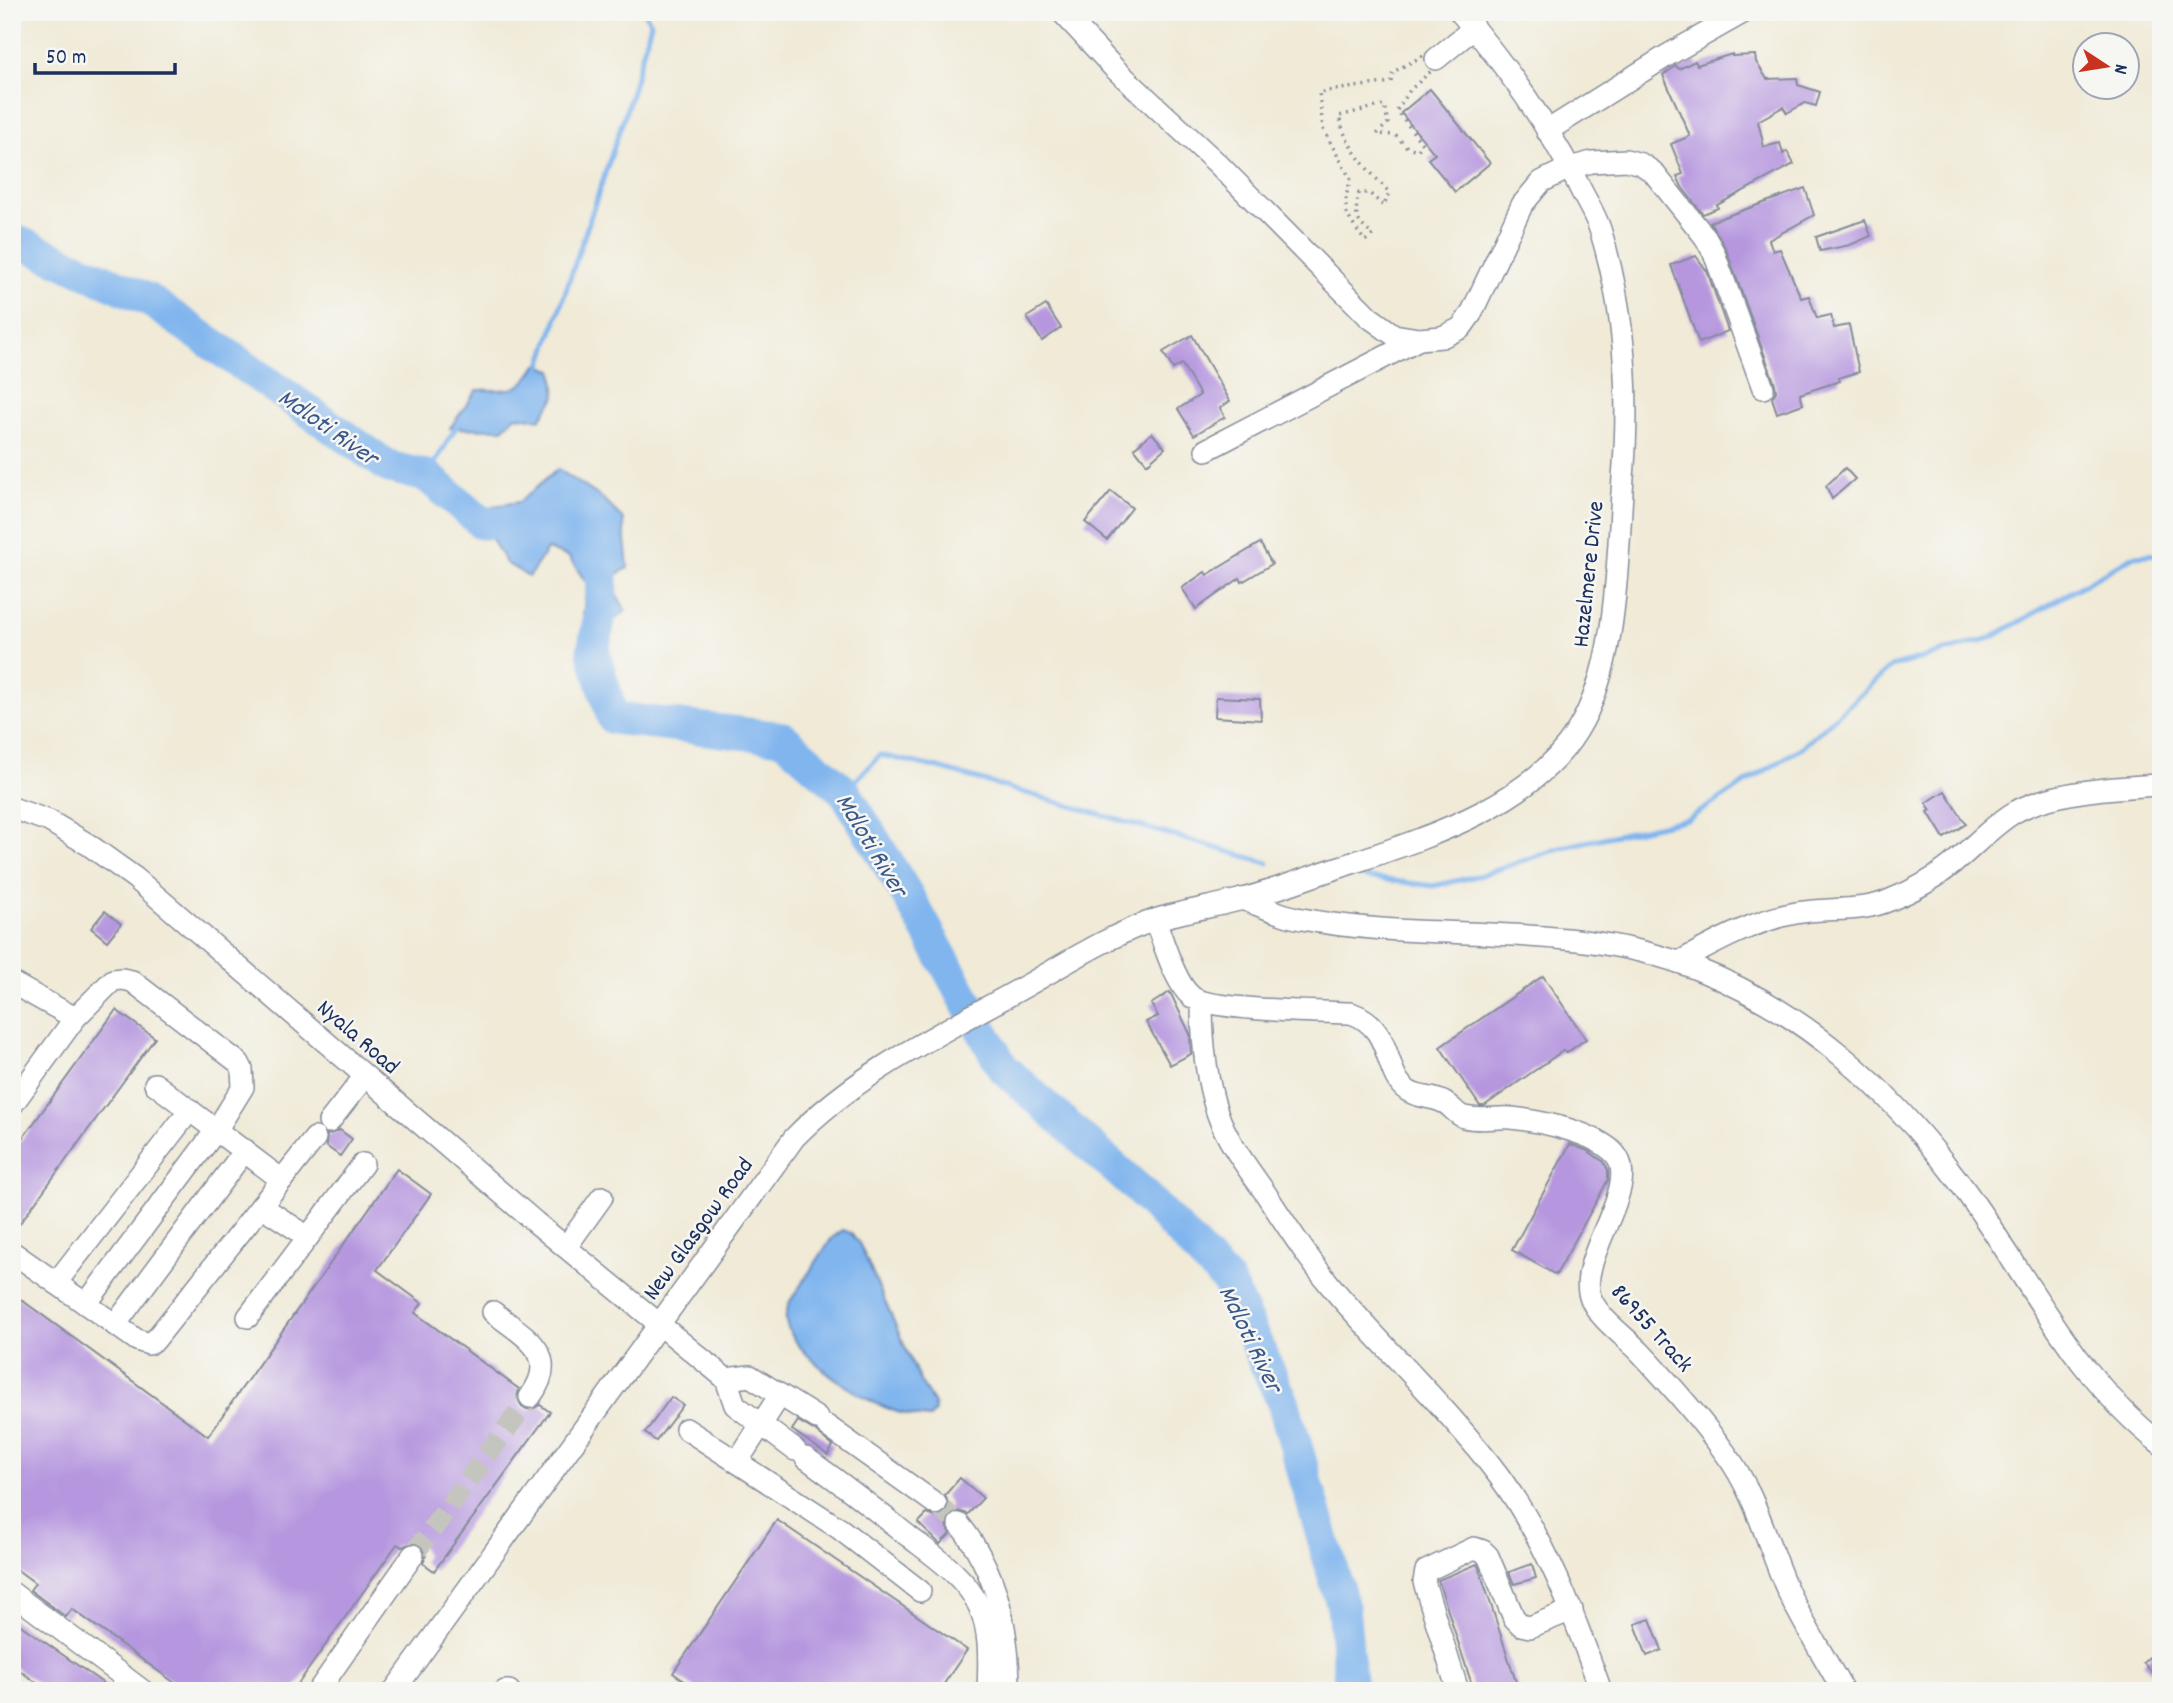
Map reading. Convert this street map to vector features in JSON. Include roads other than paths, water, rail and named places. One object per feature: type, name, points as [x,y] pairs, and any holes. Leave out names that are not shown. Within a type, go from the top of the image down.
[{"type":"street","points":[[1062,12],[1114,68],[1218,164],[1369,317],[1394,335],[1419,339],[1442,337],[1461,328],[1471,314],[1522,205],[1541,182],[1569,168],[1612,159],[1641,164],[1653,172],[1697,225],[1714,253],[1763,388]]},
{"type":"street","points":[[1547,131],[1668,55],[1744,12]]},
{"type":"street","name":"Hazelmere Drive","points":[[1155,920],[1242,899],[1429,836],[1504,800],[1543,771],[1577,732],[1597,690],[1611,623],[1627,432],[1625,365],[1614,288],[1599,226],[1535,109],[1467,20],[1436,59]]},
{"type":"street","points":[[1206,450],[1419,339]]},
{"type":"street","points":[[1679,962],[1756,925],[1795,913],[1857,908],[1888,901],[1950,867],[2015,812],[2039,803],[2107,788],[2161,785]]},
{"type":"street","name":"Nyala Road","points":[[12,808],[49,821],[135,878],[566,1247],[726,1379]]},
{"type":"street","points":[[1242,899],[1299,919],[1362,927],[1564,937],[1630,948],[1679,962],[1726,981],[1785,1013],[1823,1040],[1891,1101],[1957,1178],[2075,1356],[2115,1402],[2161,1444]]},
{"type":"street","points":[[1155,920],[1181,983],[1191,996],[1202,1002],[1202,1039],[1207,1075],[1218,1114],[1231,1142],[1301,1247],[1349,1308],[1463,1429],[1500,1478],[1555,1568],[1601,1691]]},
{"type":"street","name":"New Glasgow Road","points":[[394,1691],[794,1138],[818,1113],[903,1055],[1092,948],[1155,920]]},
{"type":"street","points":[[12,1105],[75,1018],[113,980],[132,981],[239,1063],[242,1069],[243,1087],[217,1129],[86,1304]]},
{"type":"street","points":[[12,984],[75,1018]]},
{"type":"street","name":"86955 Track","points":[[1202,1002],[1225,1006],[1351,1013],[1361,1017],[1381,1037],[1396,1078],[1410,1093],[1443,1101],[1461,1116],[1510,1118],[1565,1129],[1603,1143],[1616,1155],[1622,1169],[1621,1179],[1614,1207],[1588,1270],[1589,1296],[1598,1314],[1628,1339],[1671,1385],[1728,1456],[1753,1500],[1787,1589],[1843,1691]]},
{"type":"street","points":[[12,1252],[115,1325],[144,1344],[149,1344],[155,1340],[365,1076]]},
{"type":"street","points":[[155,1084],[282,1180]]},
{"type":"street","points":[[56,1283],[190,1110]]},
{"type":"street","points":[[115,1325],[245,1150]]},
{"type":"street","points":[[247,1317],[363,1164]]},
{"type":"street","points":[[566,1247],[602,1196]]},
{"type":"street","points":[[261,1206],[307,1237]]},
{"type":"street","points":[[493,1312],[533,1343],[539,1352],[543,1371],[540,1383],[530,1397]]},
{"type":"street","points":[[936,1504],[822,1422],[750,1376],[726,1379],[735,1405],[864,1500],[949,1568],[969,1588],[980,1608],[986,1628],[989,1652],[988,1691]]},
{"type":"street","points":[[737,1462],[780,1395]]},
{"type":"street","points":[[686,1429],[840,1529],[920,1591]]},
{"type":"street","points":[[959,1524],[976,1547],[1001,1609],[1009,1654],[1009,1691]]},
{"type":"street","points":[[1458,1691],[1424,1581],[1426,1571],[1474,1548],[1488,1556],[1514,1618],[1521,1625],[1530,1627],[1572,1610]]},
{"type":"street","points":[[318,1691],[413,1555]]},
{"type":"street","points":[[12,1593],[143,1691]]},
{"type":"water","points":[[537,365],[553,370],[556,396],[540,419],[516,416],[503,429],[450,428],[477,390],[506,390],[519,386]]},
{"type":"water","points":[[558,469],[602,498],[623,519],[628,568],[614,576],[612,586],[626,611],[611,622],[583,616],[587,584],[569,557],[547,549],[529,577],[506,563],[484,526],[494,506],[519,502]]},
{"type":"water","points":[[843,1230],[851,1233],[860,1245],[920,1381],[934,1404],[935,1411],[930,1418],[897,1412],[864,1397],[832,1376],[793,1338],[786,1317],[789,1303],[832,1238]]},
{"type":"waterway","points":[[539,371],[628,105],[651,23],[644,12]]},
{"type":"waterway","name":"Mdloti River","points":[[12,239],[149,300],[389,467],[427,476],[482,523],[529,522]]},
{"type":"waterway","points":[[427,476],[458,424]]},
{"type":"waterway","points":[[1364,877],[1433,886],[1482,875],[1563,847],[1688,819],[1801,748],[1891,667],[1991,638],[2134,556],[2161,554]]},
{"type":"waterway","name":"Mdloti River","points":[[602,576],[601,609],[593,651],[613,718],[783,738],[845,792],[912,903],[1003,1068],[1137,1188],[1228,1282],[1283,1402],[1343,1607],[1351,1691]]},
{"type":"waterway","points":[[845,792],[880,755],[939,768],[1268,863]]},
{"type":"tunnel","points":[[413,1555],[530,1397]]},
{"type":"tunnel","points":[[936,1504],[959,1524]]}]
